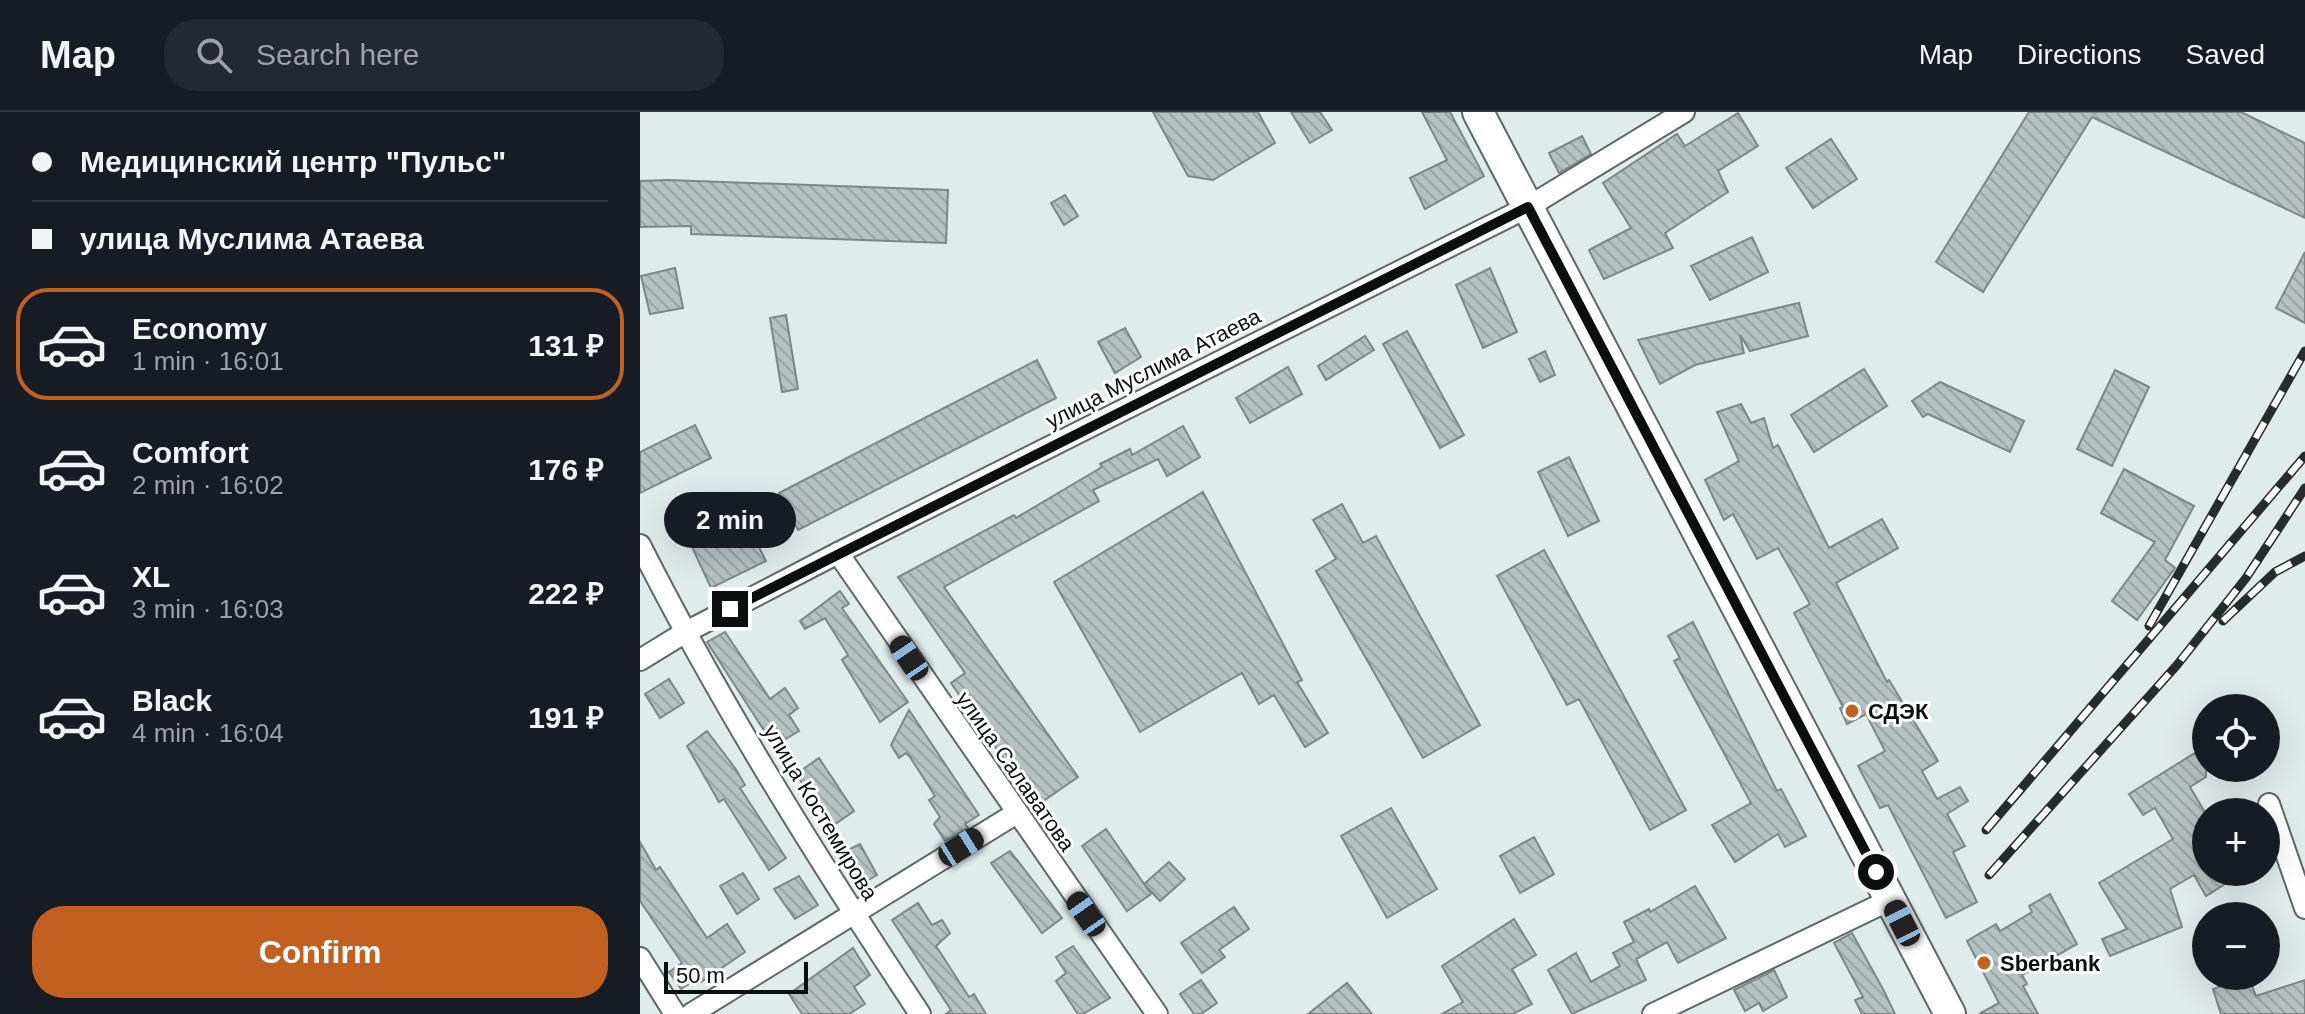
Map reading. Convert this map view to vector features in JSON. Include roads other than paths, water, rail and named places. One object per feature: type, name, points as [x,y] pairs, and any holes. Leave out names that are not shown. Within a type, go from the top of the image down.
[{"type":"main road","points":[[1461,112],[1520,211],[1883,904],[1950,1014]]},
{"type":"main road","points":[[1478,112],[1520,211]]},
{"type":"main road","points":[[1883,904],[1926,1014]]},
{"type":"street","name":"улица Муслима Атаева","points":[[640,660],[684,633],[838,553],[1520,211],[1684,112]]},
{"type":"street","name":"улица Костемирова","points":[[640,545],[684,633],[853,913],[920,1014]]},
{"type":"street","name":"улица Салаватова","points":[[838,553],[1015,814],[1157,1014]]},
{"type":"street","points":[[691,1014],[1015,814]]},
{"type":"street","points":[[2280,836],[2305,908]]},
{"type":"street","points":[[1653,1014],[1883,904]]},
{"type":"street","points":[[640,958],[675,1014]]},
{"type":"railway","points":[[2149,626],[2305,351]]},
{"type":"railway","points":[[1986,830],[2305,456]]},
{"type":"railway","points":[[1989,875],[2177,665],[2246,578],[2305,488]]},
{"type":"railway","points":[[2223,621],[2275,572],[2305,556]]},
{"type":"place","name":"СДЭК","points":[[1852,711]]},
{"type":"place","name":"Sberbank","points":[[1984,963]]}]
